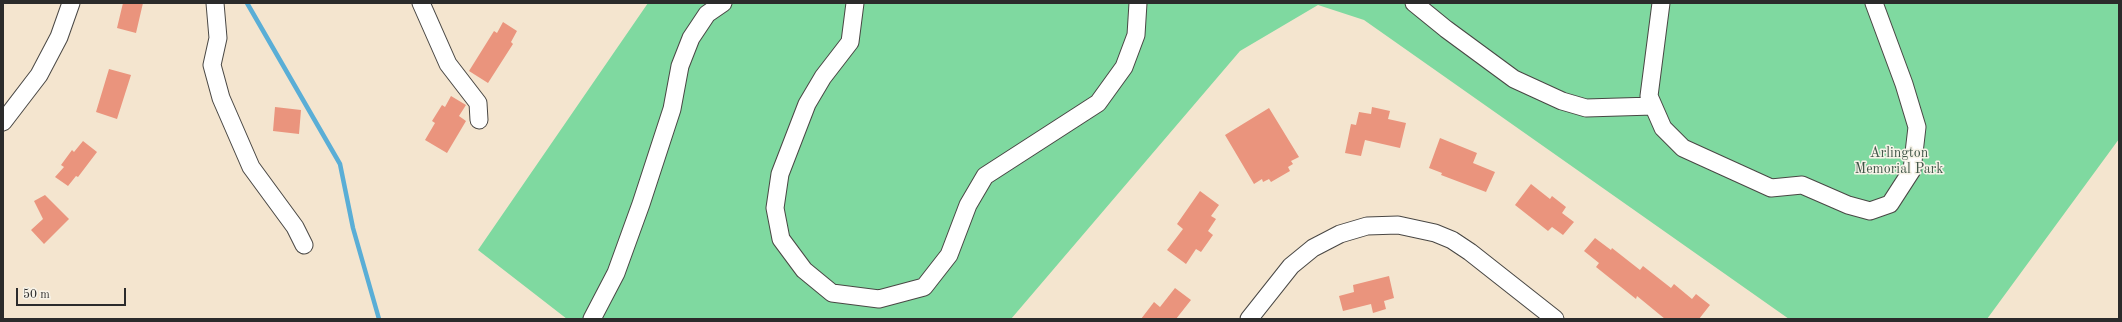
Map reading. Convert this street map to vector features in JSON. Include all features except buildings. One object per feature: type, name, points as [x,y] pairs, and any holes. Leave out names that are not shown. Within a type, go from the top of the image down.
[{"type":"street","points":[[3,122],[39,75],[59,37],[71,3]]},
{"type":"street","points":[[215,3],[218,38],[212,65],[221,98],[251,167],[295,227],[304,245]]},
{"type":"street","points":[[421,3],[448,64],[478,103],[479,120]]},
{"type":"street","points":[[592,319],[616,273],[641,204],[672,109],[680,66],[690,38],[707,14],[723,3]]},
{"type":"street","points":[[855,3],[850,42],[822,77],[807,104],[780,174],[775,208],[781,239],[804,270],[832,293],[879,299],[924,287],[949,255],[968,205],[985,176],[1098,103],[1124,68],[1136,35],[1138,3]]},
{"type":"street","points":[[1414,3],[1446,29],[1514,79],[1562,101],[1586,108],[1653,106]]},
{"type":"street","points":[[1661,3],[1649,96],[1663,128],[1683,148],[1771,188],[1802,185],[1848,205],[1870,211],[1890,204],[1912,170],[1917,127],[1904,84],[1874,3]]},
{"type":"street","points":[[1249,319],[1291,266],[1313,248],[1340,234],[1352,230],[1367,226],[1398,225],[1435,233],[1452,240],[1470,252],[1555,319]]},
{"type":"green space","name":"Arlington Memorial Park","points":[[648,3],[2119,3],[2119,139],[1987,319],[1789,319],[1364,20],[1318,5],[1240,51],[1011,319],[567,319],[478,250]]},
{"type":"waterway","points":[[247,3],[340,164],[353,228],[379,319]]}]
